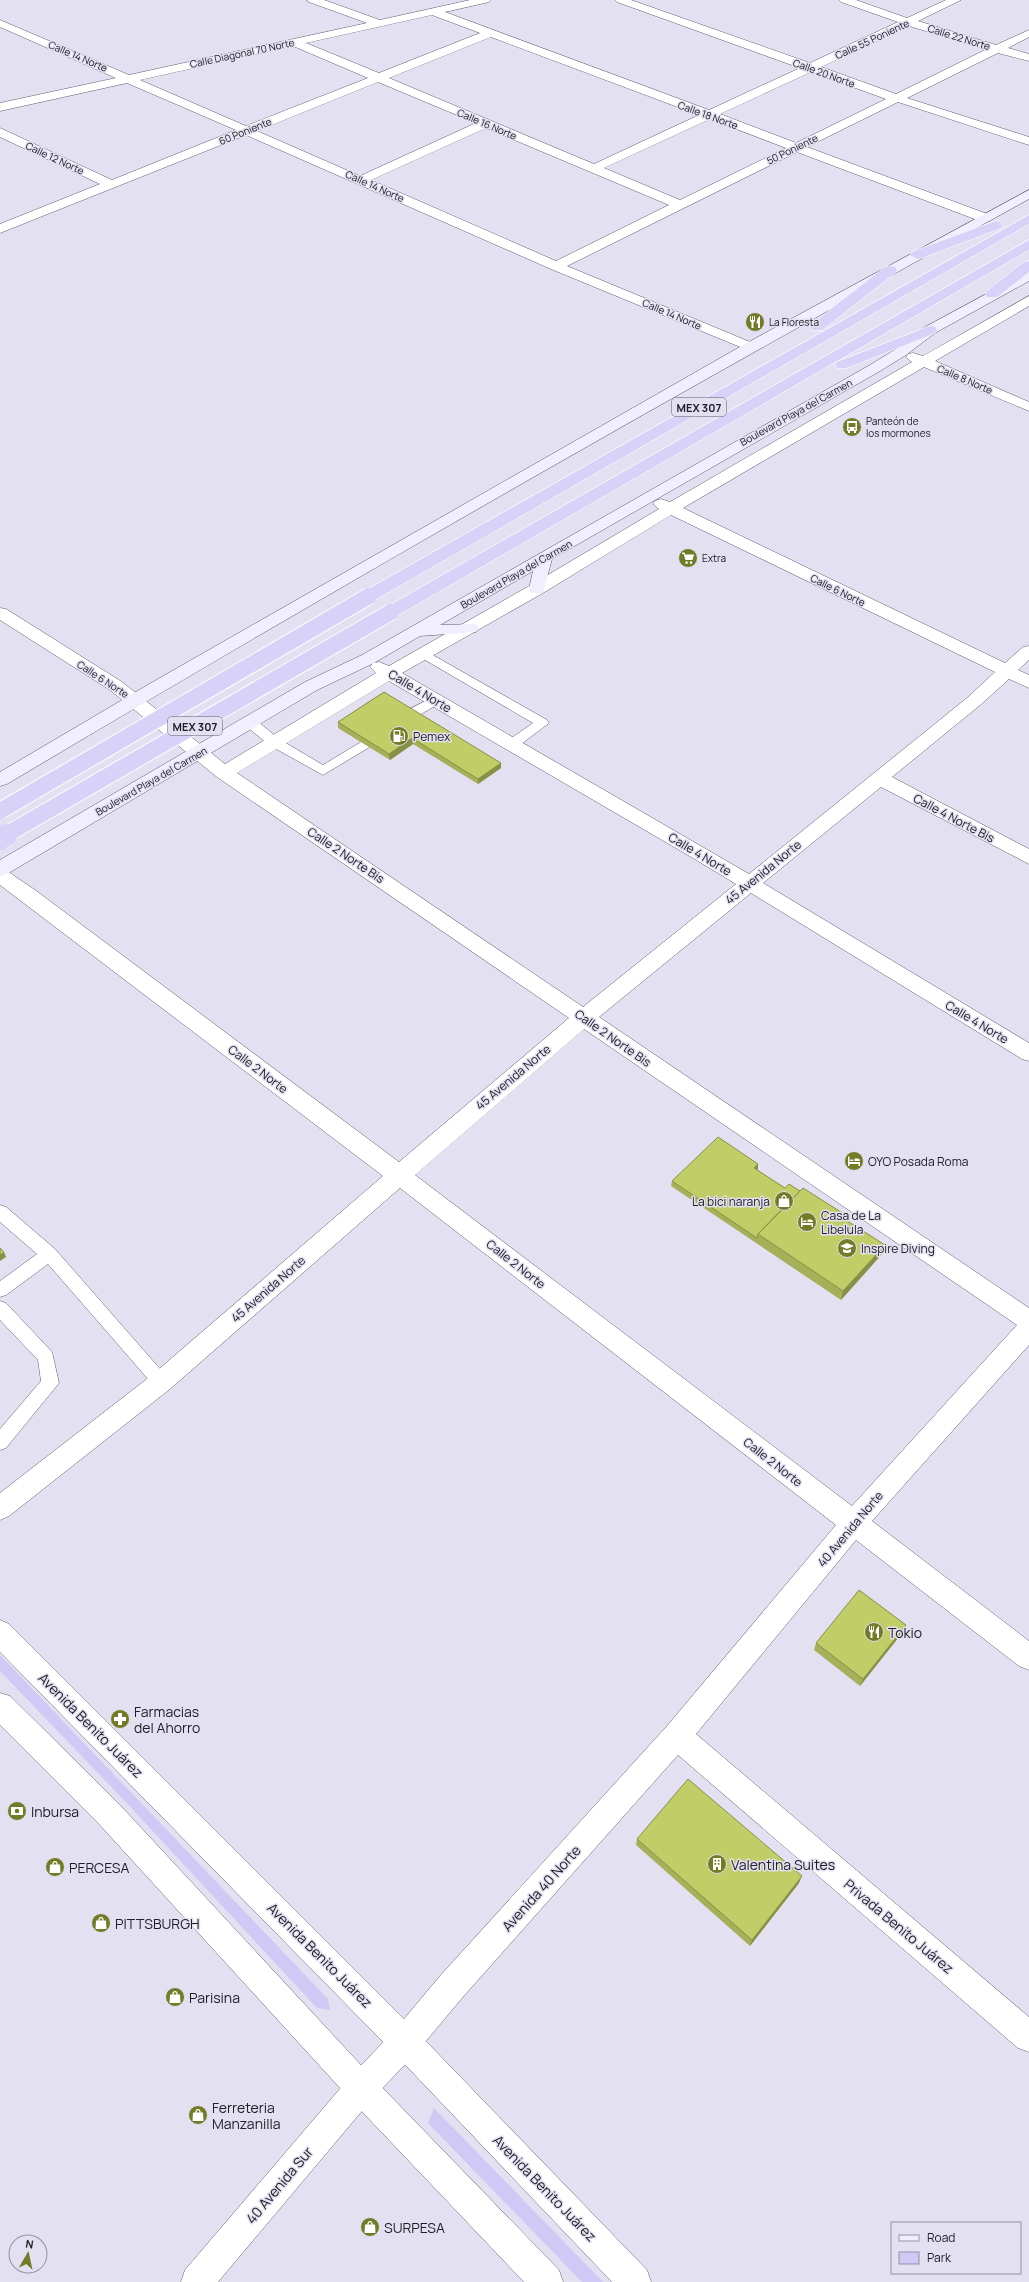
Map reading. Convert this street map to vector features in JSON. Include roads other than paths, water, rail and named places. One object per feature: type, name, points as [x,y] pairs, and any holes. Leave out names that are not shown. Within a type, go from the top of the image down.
[{"type":"highway","points":[[917,255],[1029,213]]},
{"type":"highway","name":"MEX 307","points":[[0,811],[369,596],[1029,219]]},
{"type":"highway","name":"MEX 307","points":[[0,839],[390,612],[1029,244]]},
{"type":"highway","points":[[992,294],[1029,265]]},
{"type":"highway","points":[[754,375],[890,270]]},
{"type":"highway","points":[[769,395],[930,330]]},
{"type":"main road","points":[[0,780],[750,346],[1029,194]]},
{"type":"main road","name":"Boulevard Playa del Carmen","points":[[0,869],[251,723],[311,686],[368,659],[416,632],[901,352],[930,330],[992,294],[1029,275]]},
{"type":"main road","points":[[537,589],[544,558]]},
{"type":"main road","points":[[416,632],[470,628]]},
{"type":"street","points":[[313,0],[376,22]]},
{"type":"street","name":"Calle Diagonal 70 Norte","points":[[0,107],[294,42],[376,22],[485,0]]},
{"type":"street","name":"Calle 20 Norte","points":[[621,0],[896,98],[1029,141]]},
{"type":"street","name":"Calle 22 Norte","points":[[845,0],[908,22],[1029,58]]},
{"type":"street","name":"Calle 55 Poniente","points":[[593,169],[955,0]]},
{"type":"street","name":"Calle 18 Norte","points":[[432,11],[985,218]]},
{"type":"street","name":"Calle 14 Norte","points":[[0,23],[556,266],[750,346]]},
{"type":"street","name":"60 Poniente","points":[[0,230],[110,184],[490,32]]},
{"type":"street","name":"50 Poniente","points":[[556,266],[1029,33]]},
{"type":"street","name":"Calle 16 Norte","points":[[294,42],[680,205]]},
{"type":"street","points":[[361,180],[486,123]]},
{"type":"street","name":"Calle 12 Norte","points":[[0,132],[110,184]]},
{"type":"street","points":[[224,773],[389,673],[537,589],[672,508],[1029,300]]},
{"type":"street","name":"Calle 8 Norte","points":[[901,352],[1029,407]]},
{"type":"street","name":"Calle 6 Norte","points":[[648,497],[1029,682]]},
{"type":"street","name":"Calle 6 Norte","points":[[0,613],[137,701],[199,753]]},
{"type":"street","name":"45 Avenida Norte","points":[[0,1508],[161,1382],[398,1176],[584,1018],[973,702],[1006,670],[1029,651]]},
{"type":"street","name":"Calle 4 Norte","points":[[368,659],[511,746],[749,883],[1029,1053]]},
{"type":"street","name":"Calle 2 Norte Bis","points":[[199,753],[224,773],[1029,1321]]},
{"type":"street","name":"Calle 4 Norte Bis","points":[[879,778],[1029,857]]},
{"type":"street","name":"Calle 2 Norte","points":[[0,876],[34,899],[1029,1657]]},
{"type":"street","name":"40 Avenida Norte","points":[[677,1736],[853,1524],[1029,1328]]},
{"type":"street","name":"Avenida Benito Juárez","points":[[0,1633],[405,2042],[635,2282]]},
{"type":"street","points":[[0,1706],[109,1814],[361,2088],[547,2282]]},
{"type":"street","name":"Privada Benito Juárez","points":[[677,1736],[1029,2037]]},
{"type":"street","name":"Avenida 40 Norte","points":[[361,2088],[405,2042],[457,1981],[677,1736]]},
{"type":"street","name":"40 Avenida Sur","points":[[197,2282],[361,2088]]},
{"type":"lane","points":[[424,654],[542,723],[511,746]]},
{"type":"lane","points":[[412,714],[436,700]]},
{"type":"lane","points":[[251,723],[274,742],[323,771],[366,745]]},
{"type":"lane","points":[[0,1212],[49,1254],[161,1382]]},
{"type":"lane","points":[[0,1290],[49,1254]]},
{"type":"lane","points":[[0,1308],[46,1358],[50,1382],[0,1442]]},
{"type":"place","name":"La Floresta","points":[[755,322]]},
{"type":"place","name":"Panteón de los mormones","points":[[852,427]]},
{"type":"place","name":"Extra","points":[[688,558]]},
{"type":"place","name":"Pemex","points":[[399,736]]},
{"type":"place","name":"OYO Posada Roma","points":[[854,1161]]},
{"type":"place","name":"La bici naranja","points":[[784,1201]]},
{"type":"place","name":"Casa de La Libelula","points":[[807,1222]]},
{"type":"place","name":"Inspire Diving","points":[[847,1248]]},
{"type":"place","name":"Tokio","points":[[874,1632]]},
{"type":"place","name":"Farmacias del Ahorro","points":[[120,1719]]},
{"type":"place","name":"Inbursa","points":[[17,1811]]},
{"type":"place","name":"Valentina Suites","points":[[717,1864]]},
{"type":"place","name":"PERCESA","points":[[55,1867]]},
{"type":"place","name":"PITTSBURGH","points":[[101,1923]]},
{"type":"place","name":"Parisina","points":[[175,1997]]},
{"type":"place","name":"Ferreteria Manzanilla","points":[[198,2115]]},
{"type":"place","name":"SURPESA","points":[[370,2227]]}]
